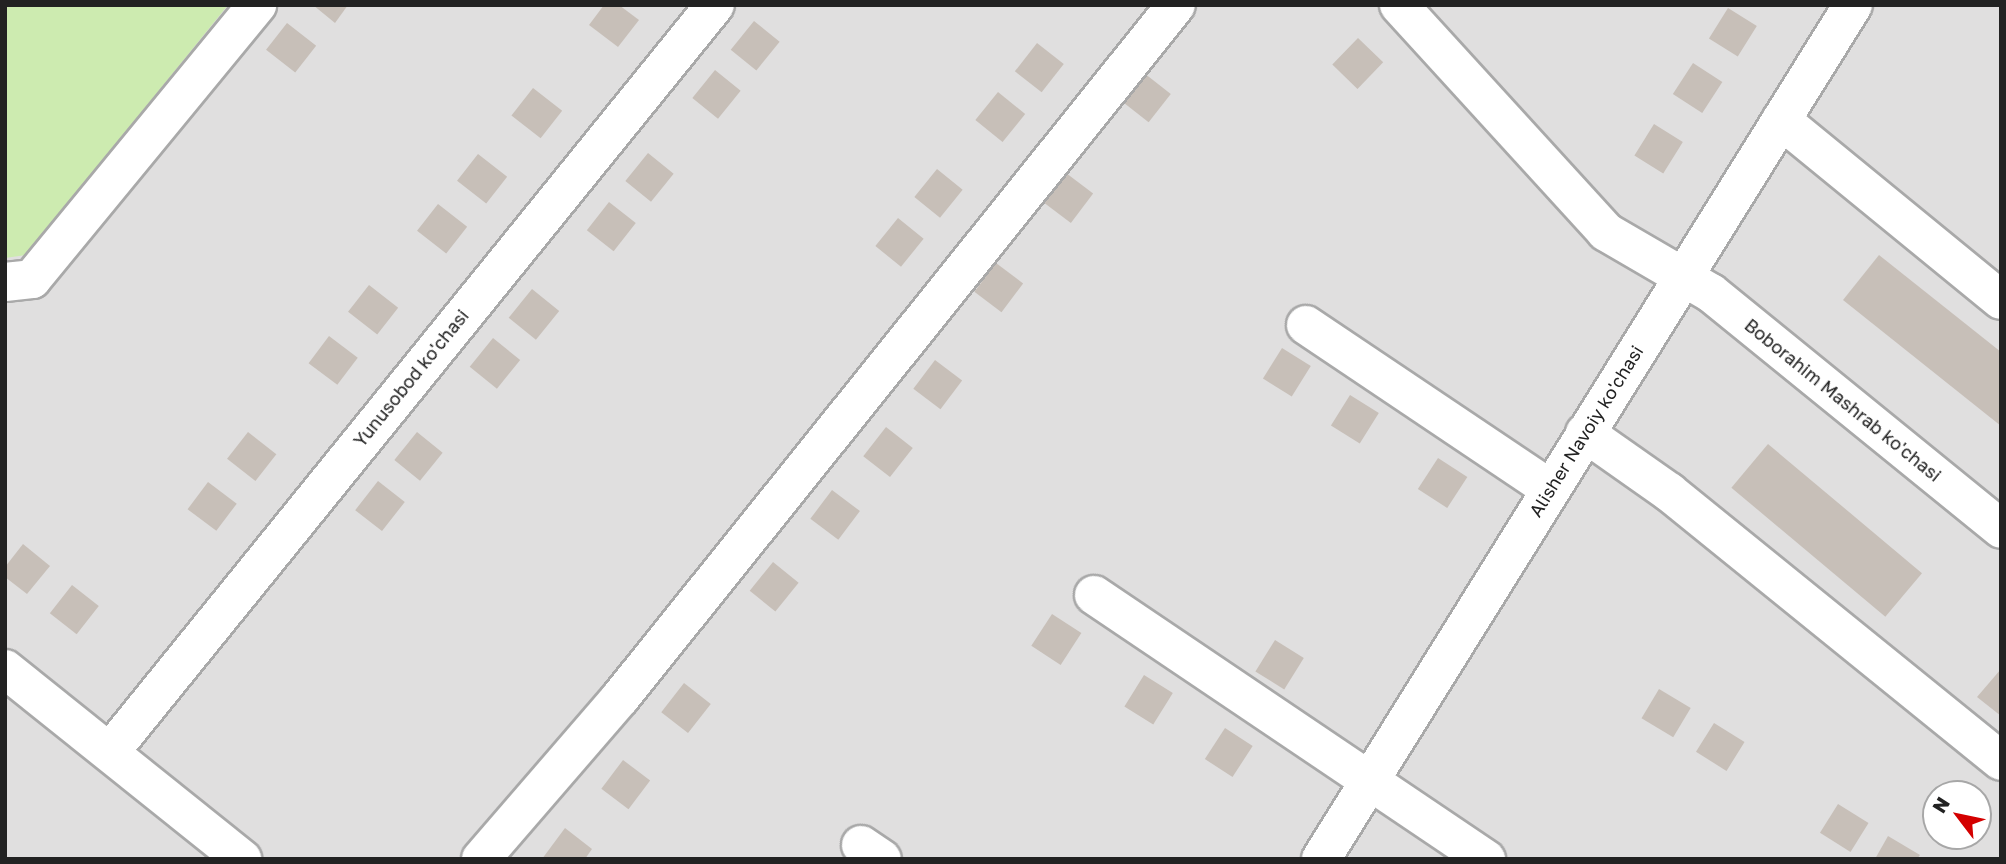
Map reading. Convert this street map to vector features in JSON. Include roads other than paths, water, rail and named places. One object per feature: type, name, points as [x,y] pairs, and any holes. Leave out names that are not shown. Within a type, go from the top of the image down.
[{"type":"street","points":[[5,282],[32,279],[257,5]]},
{"type":"street","name":"Yunusobod ko'chasi","points":[[110,752],[715,5]]},
{"type":"street","points":[[481,859],[628,687],[1176,5]]},
{"type":"street","name":"Boborahim Mashrab ko'chasi","points":[[1399,5],[1606,232],[1712,293],[2001,529]]},
{"type":"street","name":"Alisher Navoiy ko'chasi","points":[[1321,859],[1549,489],[1853,5]]},
{"type":"street","points":[[1781,120],[2001,300]]},
{"type":"street","points":[[1306,325],[1549,489]]},
{"type":"street","points":[[1585,433],[1669,492],[2001,761]]},
{"type":"street","points":[[1094,595],[1371,777],[1486,859]]},
{"type":"street","points":[[5,669],[242,859]]}]
